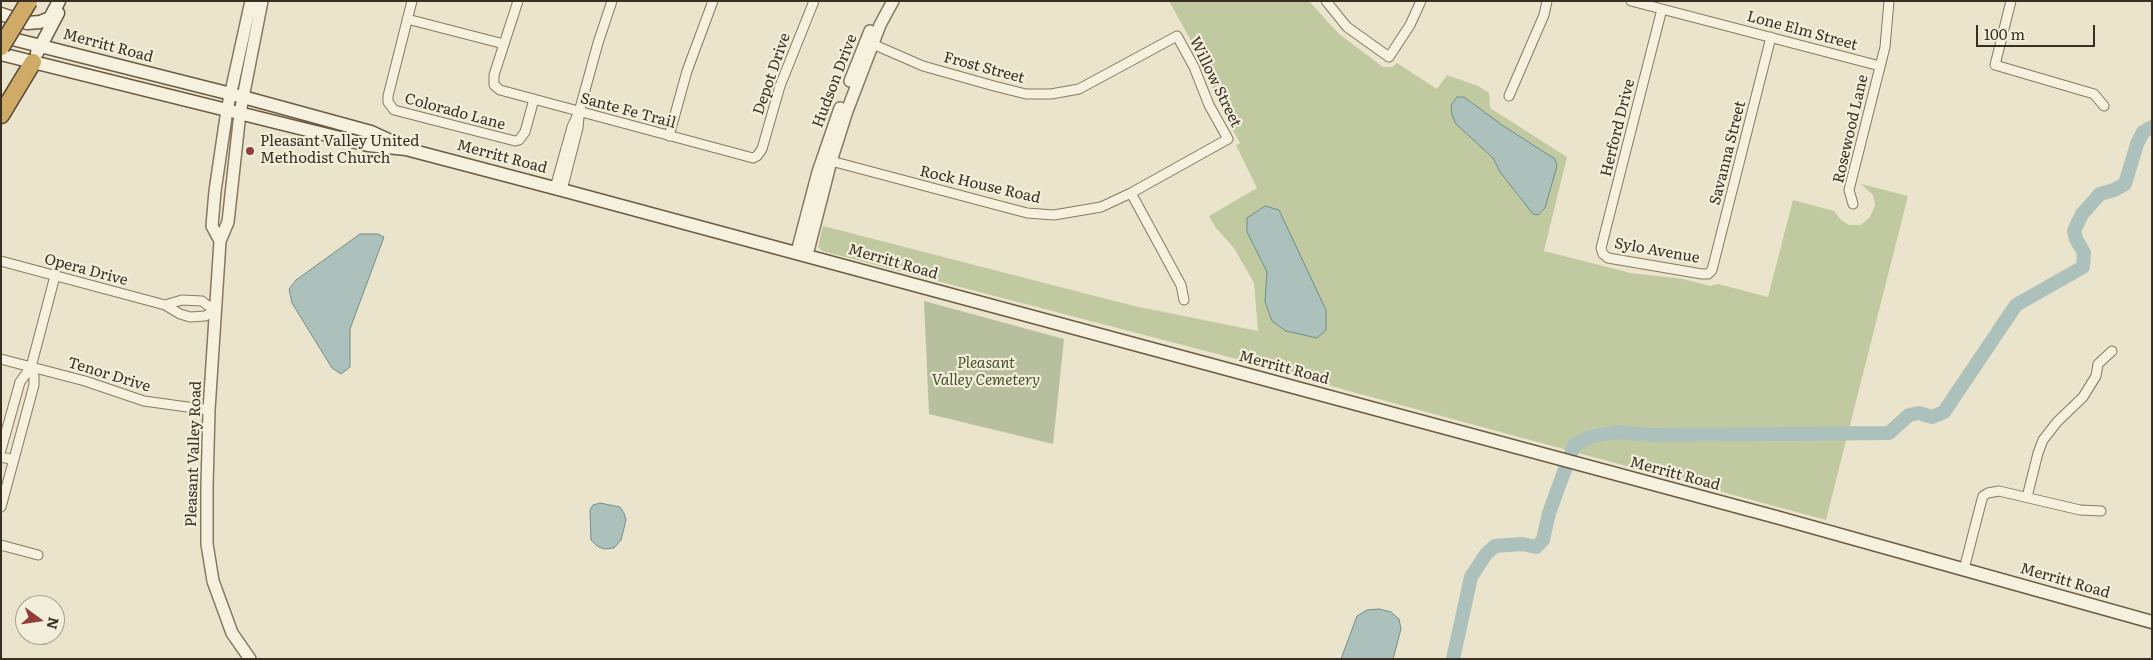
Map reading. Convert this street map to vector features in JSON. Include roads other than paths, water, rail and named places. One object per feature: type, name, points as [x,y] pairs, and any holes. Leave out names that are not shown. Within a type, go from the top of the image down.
[{"type":"highway","points":[[1,47],[29,1]]},
{"type":"highway","points":[[1,115],[33,62]]},
{"type":"main road","points":[[1,14],[27,22],[40,22],[50,18],[59,1]]},
{"type":"main road","points":[[33,62],[64,1]]},
{"type":"main road","name":"Merritt Road","points":[[1,36],[371,132],[406,148],[802,253],[1057,324],[1964,569],[2152,622]]},
{"type":"main road","name":"Merritt Road","points":[[1,54],[368,145],[406,148]]},
{"type":"street","points":[[237,96],[251,1]]},
{"type":"street","points":[[237,96],[262,1]]},
{"type":"street","name":"Colorado Lane","points":[[412,1],[388,96],[388,102],[394,110],[515,141],[519,140],[525,132],[534,100]]},
{"type":"street","points":[[559,189],[578,128],[579,112],[598,43],[612,1]]},
{"type":"street","points":[[669,136],[687,71],[713,1]]},
{"type":"street","name":"Depot Drive","points":[[757,156],[762,149],[788,65],[814,1]]},
{"type":"street","name":"Hudson Drive","points":[[802,253],[884,1]]},
{"type":"street","name":"Hudson Drive","points":[[802,253],[818,172],[869,43],[893,1]]},
{"type":"street","points":[[1326,1],[1347,27],[1389,57],[1410,25],[1421,1]]},
{"type":"street","points":[[1509,96],[1544,15],[1547,1]]},
{"type":"street","name":"Lone Elm Street","points":[[1631,1],[1880,66]]},
{"type":"street","name":"Rosewood Lane","points":[[1853,204],[1850,190],[1885,47],[1889,1]]},
{"type":"street","points":[[2010,1],[1995,65],[2094,94],[2104,106]]},
{"type":"street","points":[[407,19],[504,44],[517,2]]},
{"type":"street","name":"Herford Drive","points":[[1603,254],[1602,248],[1662,9]]},
{"type":"street","name":"Frost Street","points":[[869,43],[923,66],[994,86],[1026,94],[1051,94],[1079,89],[1177,36]]},
{"type":"street","name":"Willow Street","points":[[1177,36],[1194,67],[1209,105],[1228,139]]},
{"type":"street","name":"Savanna Street","points":[[1708,274],[1712,270],[1771,37]]},
{"type":"street","name":"Sante Fe Trail","points":[[504,44],[494,76],[494,85],[500,90],[748,157],[757,156]]},
{"type":"street","name":"Pleasant Valley Road","points":[[220,241],[212,226],[215,191],[227,110],[237,96]]},
{"type":"street","name":"Pleasant Valley Road","points":[[237,96],[240,113],[228,222],[220,241],[215,311],[209,410],[207,544],[214,581],[232,633],[250,659]]},
{"type":"street","name":"Rock House Road","points":[[831,161],[1027,214],[1054,215],[1101,207],[1131,194],[1228,139]]},
{"type":"street","points":[[1131,194],[1181,285],[1184,300]]},
{"type":"street","name":"Sylo Avenue","points":[[1603,254],[1608,258],[1708,274]]},
{"type":"street","name":"Opera Drive","points":[[1,261],[164,305],[190,317],[205,316],[215,311],[207,304],[198,300],[182,300],[164,305]]},
{"type":"street","points":[[1,450],[20,382],[31,367],[56,276]]},
{"type":"street","points":[[2027,497],[2043,440],[2057,422],[2084,397],[2096,376],[2098,364],[2112,351]]},
{"type":"street","name":"Tenor Drive","points":[[1,359],[92,383],[144,401],[209,410]]},
{"type":"street","points":[[1,507],[34,385],[31,367]]},
{"type":"street","points":[[1,457],[14,460]]},
{"type":"street","points":[[1964,569],[1983,496],[1988,493],[1999,491],[2080,510],[2101,510]]},
{"type":"street","points":[[1,545],[38,555]]},
{"type":"waterway","points":[[1453,659],[1471,577],[1486,554],[1495,546],[1522,544],[1536,547],[1543,540],[1549,513],[1574,445],[1590,437],[1616,432],[1651,435],[1889,433],[1909,415],[1919,413],[1932,417],[1944,412],[2016,305],[2083,267],[2084,253],[2074,231],[2082,214],[2100,194],[2125,184],[2137,144],[2143,132],[2152,127]]},
{"type":"place","name":"Pleasant Valley United Methodist Church","points":[[250,151]]},
{"type":"park label","name":"Pleasant Valley Cemetery","points":[[986,372]]}]
